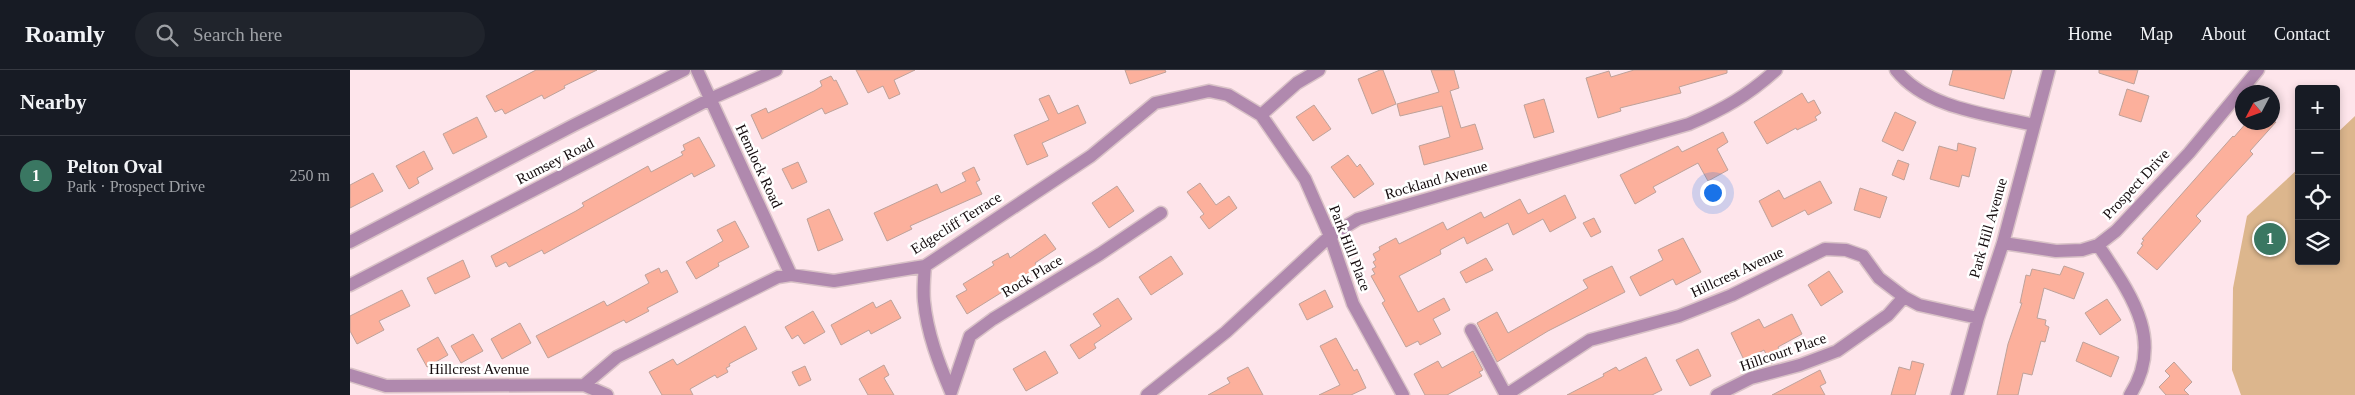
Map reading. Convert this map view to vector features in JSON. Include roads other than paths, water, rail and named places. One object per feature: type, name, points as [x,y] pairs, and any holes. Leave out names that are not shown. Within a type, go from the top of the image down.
[{"type":"street","name":"Rumsey Road","points":[[350,242],[684,70]]},
{"type":"street","name":"Hemlock Road","points":[[697,70],[791,275]]},
{"type":"street","name":"Rumsey Road","points":[[350,285],[710,99],[776,70]]},
{"type":"street","points":[[1261,116],[1297,83],[1319,70]]},
{"type":"street","name":"Rockland Avenue","points":[[1147,395],[1226,332],[1330,236],[1358,219],[1689,124],[1725,108],[1754,90],[1776,70]]},
{"type":"street","points":[[1896,70],[1904,80],[1924,95],[1962,108],[2034,125]]},
{"type":"street","name":"Park Hill Avenue","points":[[1957,395],[1978,318],[2003,243],[2049,70]]},
{"type":"street","name":"Prospect Drive","points":[[2003,243],[2056,251],[2082,250],[2098,244],[2116,231],[2189,153],[2253,72]]},
{"type":"street","name":"Edgecliff Terrace","points":[[584,385],[617,357],[778,277],[791,275],[834,281],[925,266],[1091,156],[1155,103],[1188,94],[1209,91],[1228,95],[1261,116]]},
{"type":"street","name":"Park Hill Place","points":[[1261,116],[1305,179],[1330,236],[1353,304],[1403,395]]},
{"type":"street","name":"Rock Place","points":[[950,394],[970,336],[992,319],[1100,254],[1162,213]]},
{"type":"street","points":[[2098,244],[2133,299],[2142,324],[2143,370],[2130,395]]},
{"type":"street","name":"Hillcrest Avenue","points":[[1506,395],[1590,340],[1697,309],[1732,295],[1825,249],[1846,250],[1863,256],[1879,278],[1904,298],[1937,310],[1978,318]]},
{"type":"street","points":[[925,266],[924,302],[938,361],[950,394]]},
{"type":"street","name":"Hillcourt Place","points":[[1717,395],[1751,378],[1800,366],[1837,351],[1888,315],[1904,298]]},
{"type":"street","points":[[1471,330],[1506,395]]},
{"type":"street","name":"Hillcrest Avenue","points":[[350,375],[386,386],[584,385],[607,395]]},
{"type":"place","name":"Pelton Oval","points":[[2270,239]]}]
